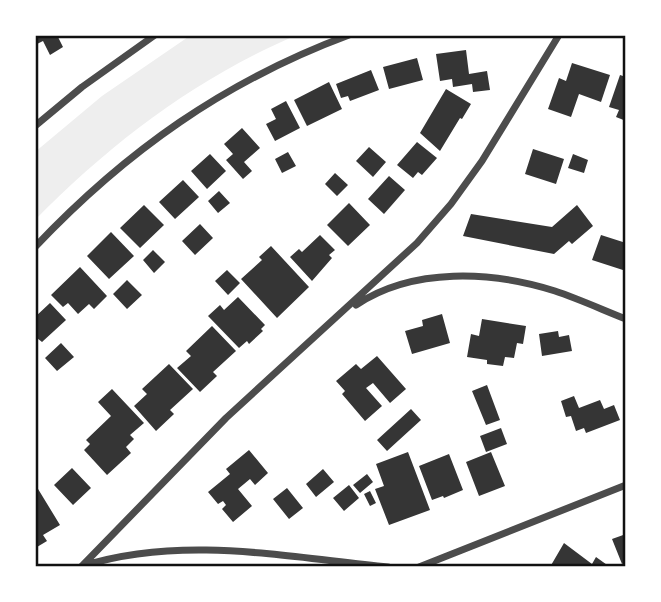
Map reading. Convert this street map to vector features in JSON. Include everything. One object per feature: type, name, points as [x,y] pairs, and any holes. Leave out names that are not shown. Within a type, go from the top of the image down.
[{"type":"street","points":[[35,126],[82,87],[155,35]]},
{"type":"street","points":[[35,247],[104,180],[181,119],[267,69],[349,35]]},
{"type":"street","points":[[81,567],[226,418],[416,243],[451,204],[482,161],[559,35]]},
{"type":"street","points":[[332,321],[367,298],[390,288],[416,281],[452,277],[487,277],[522,282],[626,319]]},
{"type":"street","points":[[419,567],[626,485]]},
{"type":"street","points":[[81,567],[137,553],[174,549],[212,549],[387,567]]},
{"type":"shaded area","points":[[191,35],[297,35],[224,71],[157,114],[94,164],[35,220],[35,152],[102,96]]},
{"type":"building","points":[[35,35],[57,35],[63,47],[50,55],[43,41],[35,45]]},
{"type":"building","points":[[466,50],[469,74],[487,71],[490,90],[473,92],[472,84],[453,87],[452,79],[440,81],[436,54]]},
{"type":"building","points":[[417,58],[423,80],[389,89],[383,67]]},
{"type":"building","points":[[572,63],[610,75],[601,102],[579,94],[571,117],[548,109],[559,78],[566,81]]},
{"type":"building","points":[[371,70],[379,90],[350,101],[348,96],[341,98],[336,84]]},
{"type":"building","points":[[620,75],[626,77],[626,121],[616,117],[619,110],[609,107]]},
{"type":"building","points":[[329,82],[342,109],[307,126],[294,100]]},
{"type":"building","points":[[446,89],[471,104],[440,151],[420,133]]},
{"type":"building","points":[[286,101],[300,128],[275,141],[266,124],[276,119],[271,109]]},
{"type":"building","points":[[242,128],[260,148],[244,162],[252,171],[243,179],[226,160],[233,154],[224,144]]},
{"type":"building","points":[[417,142],[437,158],[422,175],[418,172],[413,178],[397,165]]},
{"type":"building","points":[[369,147],[386,162],[373,177],[356,161]]},
{"type":"building","points":[[533,149],[564,159],[556,184],[525,174]]},
{"type":"building","points":[[288,152],[296,166],[282,173],[275,159]]},
{"type":"building","points":[[210,154],[226,171],[207,189],[191,171]]},
{"type":"building","points":[[573,154],[588,160],[584,173],[568,168]]},
{"type":"building","points":[[335,173],[348,185],[337,196],[325,184]]},
{"type":"building","points":[[389,176],[405,190],[384,214],[368,199]]},
{"type":"building","points":[[183,180],[199,197],[175,219],[159,202]]},
{"type":"building","points":[[219,191],[230,203],[218,213],[208,201]]},
{"type":"building","points":[[349,203],[370,225],[348,246],[327,225]]},
{"type":"building","points":[[144,205],[164,225],[140,248],[120,228]]},
{"type":"building","points":[[577,205],[593,226],[572,244],[569,241],[554,254],[463,236],[471,214],[552,227]]},
{"type":"building","points":[[200,224],[213,238],[195,255],[182,241]]},
{"type":"building","points":[[111,232],[134,256],[109,279],[87,256]]},
{"type":"building","points":[[320,235],[335,250],[329,255],[332,258],[312,281],[290,257],[299,249],[302,252]]},
{"type":"building","points":[[601,235],[626,243],[626,271],[592,260]]},
{"type":"building","points":[[271,246],[309,287],[277,318],[241,279],[262,260],[259,257]]},
{"type":"building","points":[[153,250],[165,262],[154,273],[143,260]]},
{"type":"building","points":[[80,267],[107,296],[94,309],[89,304],[78,314],[68,303],[63,307],[51,295]]},
{"type":"building","points":[[227,270],[240,283],[228,295],[215,281]]},
{"type":"building","points":[[127,280],[142,295],[127,309],[113,294]]},
{"type":"building","points":[[238,297],[265,325],[261,329],[263,331],[249,344],[247,341],[239,348],[208,316],[220,305],[224,310]]},
{"type":"building","points":[[50,303],[66,320],[42,342],[37,338],[35,340],[35,317]]},
{"type":"building","points":[[442,314],[450,343],[412,354],[405,331],[423,326],[422,320]]},
{"type":"building","points":[[482,319],[526,326],[523,344],[517,343],[514,358],[505,357],[503,366],[467,357],[471,334],[479,336]]},
{"type":"building","points":[[212,326],[236,351],[213,372],[217,376],[200,392],[177,368],[191,356],[186,351]]},
{"type":"building","points":[[558,331],[559,337],[569,335],[572,351],[542,356],[539,334]]},
{"type":"building","points":[[61,343],[74,357],[57,371],[45,358]]},
{"type":"building","points":[[377,356],[406,389],[390,403],[373,383],[366,388],[382,406],[365,421],[342,394],[345,391],[336,381],[356,364],[361,369]]},
{"type":"building","points":[[169,364],[193,389],[170,410],[174,414],[156,431],[134,406],[147,394],[142,389]]},
{"type":"building","points":[[487,385],[500,420],[486,425],[472,391]]},
{"type":"building","points":[[112,389],[144,423],[130,435],[134,439],[126,447],[131,453],[107,475],[84,450],[90,444],[86,440],[111,416],[98,402]]},
{"type":"building","points":[[574,396],[579,408],[600,400],[604,409],[614,405],[620,420],[586,433],[584,428],[576,431],[571,416],[566,417],[561,401]]},
{"type":"building","points":[[411,409],[421,420],[387,451],[377,440]]},
{"type":"building","points":[[501,428],[507,444],[486,452],[480,436]]},
{"type":"building","points":[[249,450],[268,473],[255,485],[250,479],[238,489],[252,506],[233,522],[222,509],[226,505],[223,501],[218,504],[208,492],[230,474],[226,469]]},
{"type":"building","points":[[408,452],[430,510],[389,525],[375,489],[384,486],[376,464]]},
{"type":"building","points":[[491,452],[505,486],[479,496],[466,462]]},
{"type":"building","points":[[449,454],[463,490],[432,500],[419,466]]},
{"type":"building","points":[[72,468],[91,488],[73,505],[54,485]]},
{"type":"building","points":[[323,469],[334,482],[316,497],[306,484]]},
{"type":"building","points":[[367,474],[373,482],[360,493],[353,485]]},
{"type":"building","points":[[35,484],[60,525],[43,535],[47,541],[37,547],[35,543]]},
{"type":"building","points":[[349,485],[359,498],[344,511],[333,498]]},
{"type":"building","points":[[287,488],[303,508],[289,519],[273,499]]},
{"type":"building","points":[[370,491],[376,503],[370,506],[364,494]]},
{"type":"building","points":[[626,534],[626,562],[622,564],[612,539]]},
{"type":"building","points":[[564,543],[592,564],[596,557],[610,567],[550,567]]}]
